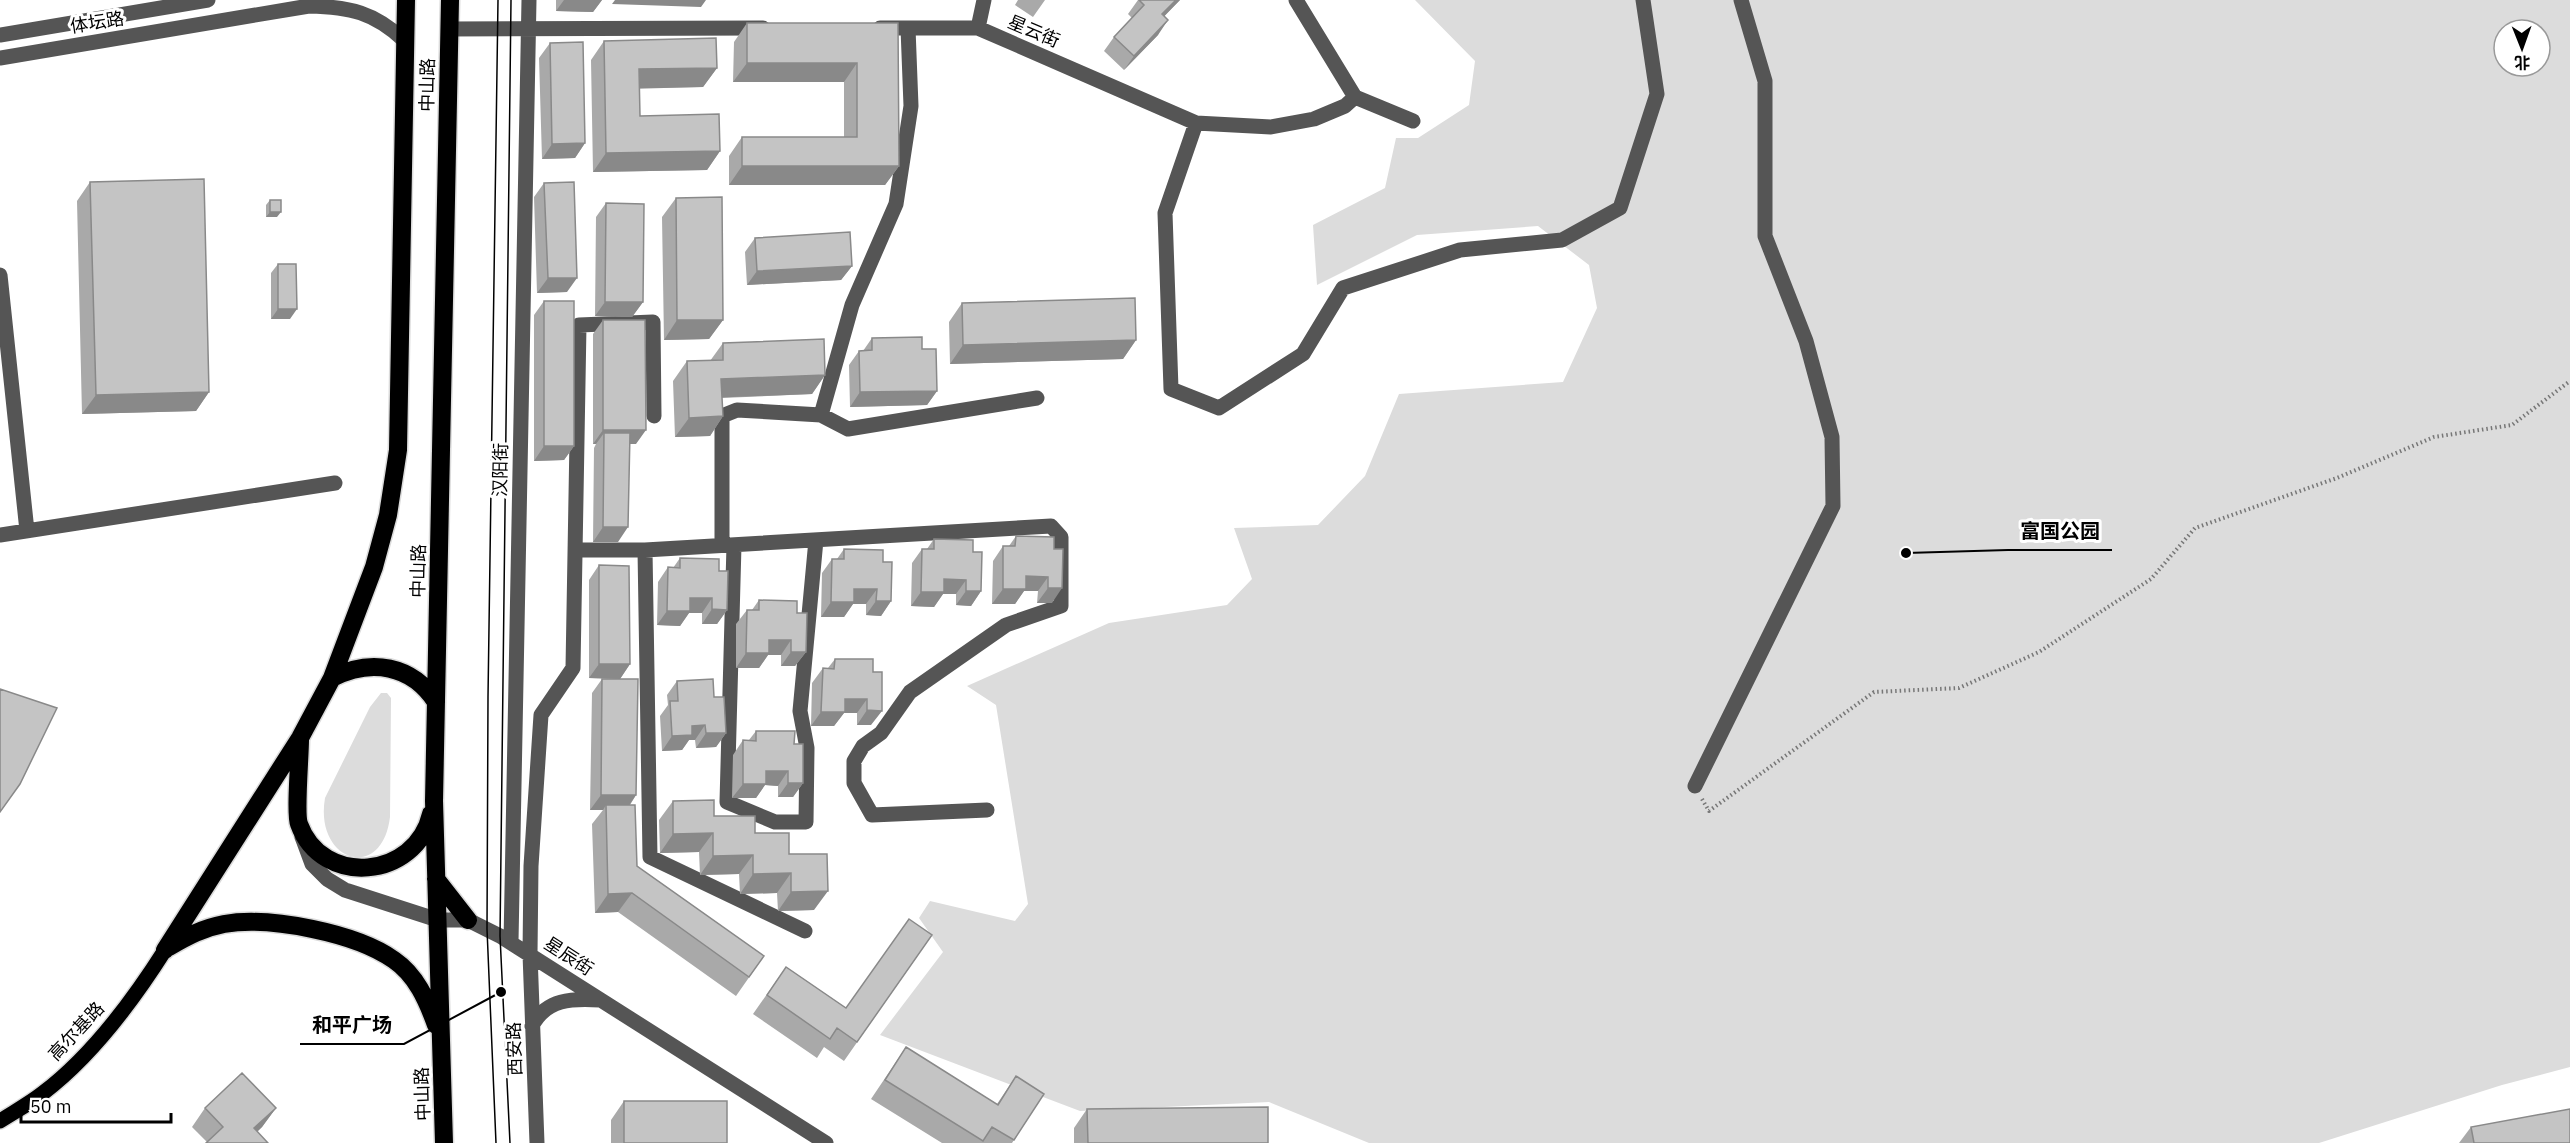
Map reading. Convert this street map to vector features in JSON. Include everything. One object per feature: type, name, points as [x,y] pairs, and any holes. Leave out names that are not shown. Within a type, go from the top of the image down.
[{"type":"highway","name":"中山路","points":[[165,950],[300,738],[332,678],[374,567],[388,515],[398,450],[406,0]]},
{"type":"highway","name":"中山路","points":[[444,1143],[434,801],[450,0]]},
{"type":"highway","points":[[332,678],[349,669],[370,666],[390,669],[409,675],[425,686],[436,702]]},
{"type":"highway","points":[[300,738],[299,823],[325,856],[342,865],[362,869],[380,866],[399,859],[425,833],[434,801]]},
{"type":"highway","points":[[436,879],[468,920]]},
{"type":"highway","points":[[165,950],[196,931],[226,923],[258,923],[296,927],[330,934],[365,945],[394,960],[417,982],[441,1040]]},
{"type":"main road","name":"高尔基路","points":[[0,1121],[43,1093],[94,1044],[141,987],[165,950]]},
{"type":"street","name":"体坛路","points":[[0,35],[208,0]]},
{"type":"street","name":"汉阳街","points":[[511,942],[529,0]]},
{"type":"street","points":[[978,28],[984,0]]},
{"type":"street","points":[[1296,0],[1354,97],[1413,121]]},
{"type":"street","points":[[1354,97],[1345,106],[1314,119],[1271,127],[1196,123],[1165,213],[1171,389],[1219,408],[1303,354],[1343,288],[1460,250],[1562,240],[1620,208],[1657,94],[1643,0]]},
{"type":"street","points":[[1695,786],[1833,506],[1832,437],[1806,341],[1765,236],[1765,81],[1741,0]]},
{"type":"street","name":"体坛路","points":[[0,58],[309,6],[341,7],[366,14],[389,26],[405,41]]},
{"type":"street","points":[[449,29],[777,28]]},
{"type":"street","name":"星云街","points":[[860,28],[978,28],[1196,123]]},
{"type":"street","points":[[821,415],[852,305],[896,204],[910,106],[908,28]]},
{"type":"street","points":[[0,275],[27,531]]},
{"type":"street","name":"西安路","points":[[537,1143],[530,954],[531,866],[541,715],[573,668],[579,325],[653,322],[654,416]]},
{"type":"street","points":[[816,540],[800,711],[807,748],[806,822],[775,822],[727,802],[728,545],[722,416],[737,410],[821,415],[848,429],[1037,398]]},
{"type":"street","points":[[0,535],[335,483]]},
{"type":"street","points":[[575,550],[645,550],[1051,526],[1061,537],[1061,606],[1006,625],[910,692],[881,733],[863,746],[854,761],[855,783],[872,815],[987,810]]},
{"type":"street","points":[[645,550],[650,857],[805,931]]},
{"type":"street","name":"星辰街","points":[[299,823],[304,846],[312,864],[327,879],[345,890],[438,920],[468,920],[511,942],[826,1143]]},
{"type":"street","points":[[532,1026],[538,1014],[555,1003],[582,999],[603,1000]]},
{"type":"path","points":[[1695,786],[1709,811],[1874,692],[1959,688],[2039,652],[2151,579],[2195,528],[2337,478],[2434,437],[2512,425],[2570,381]]},
{"type":"shaded area","points":[[1415,0],[2570,0],[2570,1067],[2502,1085],[2319,1143],[1369,1143],[1269,1102],[1080,1111],[880,1035],[943,952],[919,918],[930,901],[1015,921],[1028,904],[996,705],[967,686],[1109,623],[1227,605],[1252,579],[1234,528],[1318,525],[1365,476],[1399,394],[1563,382],[1597,308],[1589,265],[1538,226],[1417,235],[1317,285],[1313,225],[1385,188],[1396,138],[1418,138],[1469,105],[1475,61]]},
{"type":"shaded area","points":[[381,693],[387,693],[391,698],[390,817],[384,838],[375,851],[363,857],[350,856],[339,850],[329,837],[324,820],[325,798],[370,707]]},
{"type":"building","points":[[1139,0],[1176,0],[1162,14],[1168,20],[1134,56],[1114,37],[1144,5]]},
{"type":"building","points":[[747,23],[898,23],[899,166],[742,166],[742,137],[857,137],[857,63],[747,63]]},
{"type":"building","points":[[716,38],[717,68],[639,69],[640,116],[719,114],[720,151],[606,153],[604,41]]},
{"type":"building","points":[[583,42],[585,143],[552,144],[550,43]]},
{"type":"building","points":[[204,179],[209,392],[96,395],[90,182]]},
{"type":"building","points":[[574,182],[577,278],[548,278],[544,183]]},
{"type":"building","points":[[722,197],[723,320],[677,320],[676,198]]},
{"type":"building","points":[[270,200],[281,200],[281,212],[270,212]]},
{"type":"building","points":[[606,203],[644,204],[643,302],[605,302]]},
{"type":"building","points":[[850,232],[852,266],[757,271],[755,238]]},
{"type":"building","points":[[278,264],[296,264],[297,309],[278,309]]},
{"type":"building","points":[[1135,298],[1136,340],[963,345],[962,303]]},
{"type":"building","points":[[544,301],[574,301],[574,446],[544,446]]},
{"type":"building","points":[[603,320],[645,320],[646,430],[603,430]]},
{"type":"building","points":[[922,337],[922,349],[936,349],[937,391],[860,392],[859,351],[872,350],[872,338]]},
{"type":"building","points":[[824,339],[825,375],[721,379],[723,416],[689,418],[687,361],[723,360],[723,343]]},
{"type":"building","points":[[604,433],[630,433],[628,527],[603,527]]},
{"type":"building","points":[[1016,536],[1054,537],[1054,549],[1063,549],[1062,588],[1048,588],[1048,577],[1026,576],[1026,589],[1003,589],[1003,546],[1015,546]]},
{"type":"building","points":[[934,539],[973,540],[973,552],[982,552],[981,591],[966,591],[966,580],[944,579],[944,592],[921,592],[922,549],[934,549]]},
{"type":"building","points":[[844,549],[883,550],[883,562],[892,562],[891,601],[876,601],[877,589],[854,589],[854,602],[831,602],[832,559],[844,559]]},
{"type":"building","points":[[680,558],[719,559],[719,571],[728,571],[727,610],[712,609],[712,598],[690,598],[690,611],[667,611],[668,567],[680,568]]},
{"type":"building","points":[[599,565],[629,566],[630,664],[599,664]]},
{"type":"building","points":[[759,600],[797,601],[797,613],[807,613],[806,652],[791,652],[791,640],[769,640],[769,653],[746,653],[747,610],[759,610]]},
{"type":"building","points":[[835,659],[873,659],[873,672],[882,672],[882,711],[867,710],[867,699],[845,699],[845,712],[821,712],[823,668],[834,669]]},
{"type":"building","points":[[602,679],[638,679],[636,795],[601,795]]},
{"type":"building","points":[[713,679],[714,697],[724,697],[726,733],[706,733],[705,725],[692,726],[692,735],[672,736],[670,701],[678,701],[677,681]]},
{"type":"building","points":[[0,689],[57,708],[20,784],[0,812]]},
{"type":"building","points":[[756,731],[795,731],[794,744],[803,744],[803,783],[788,783],[788,771],[766,771],[766,784],[743,784],[743,740],[756,741]]},
{"type":"building","points":[[714,800],[714,816],[755,816],[755,833],[789,833],[789,854],[827,854],[828,891],[791,892],[791,873],[753,874],[753,855],[713,856],[713,833],[673,834],[673,801]]},
{"type":"building","points":[[606,805],[635,805],[637,866],[764,956],[749,977],[632,893],[608,894]]},
{"type":"building","points":[[909,919],[932,935],[857,1042],[837,1028],[830,1039],[767,995],[786,967],[846,1008]]},
{"type":"building","points":[[906,1047],[998,1105],[1016,1076],[1044,1094],[1014,1140],[992,1127],[983,1141],[885,1080]]},
{"type":"building","points":[[242,1073],[276,1108],[254,1128],[268,1143],[206,1143],[223,1127],[205,1108]]},
{"type":"building","points":[[624,1101],[727,1101],[727,1143],[624,1143]]},
{"type":"building","points":[[1268,1107],[1268,1143],[1088,1143],[1087,1109]]},
{"type":"building","points":[[2570,1109],[2570,1143],[2474,1143],[2471,1127]]},
{"type":"tram line","points":[[496,1143],[487,929],[498,0]]},
{"type":"tram line","points":[[510,1143],[500,936],[511,0]]},
{"type":"place","name":"富国公园","points":[[1906,553]]},
{"type":"place","name":"和平广场","points":[[501,992]]}]
